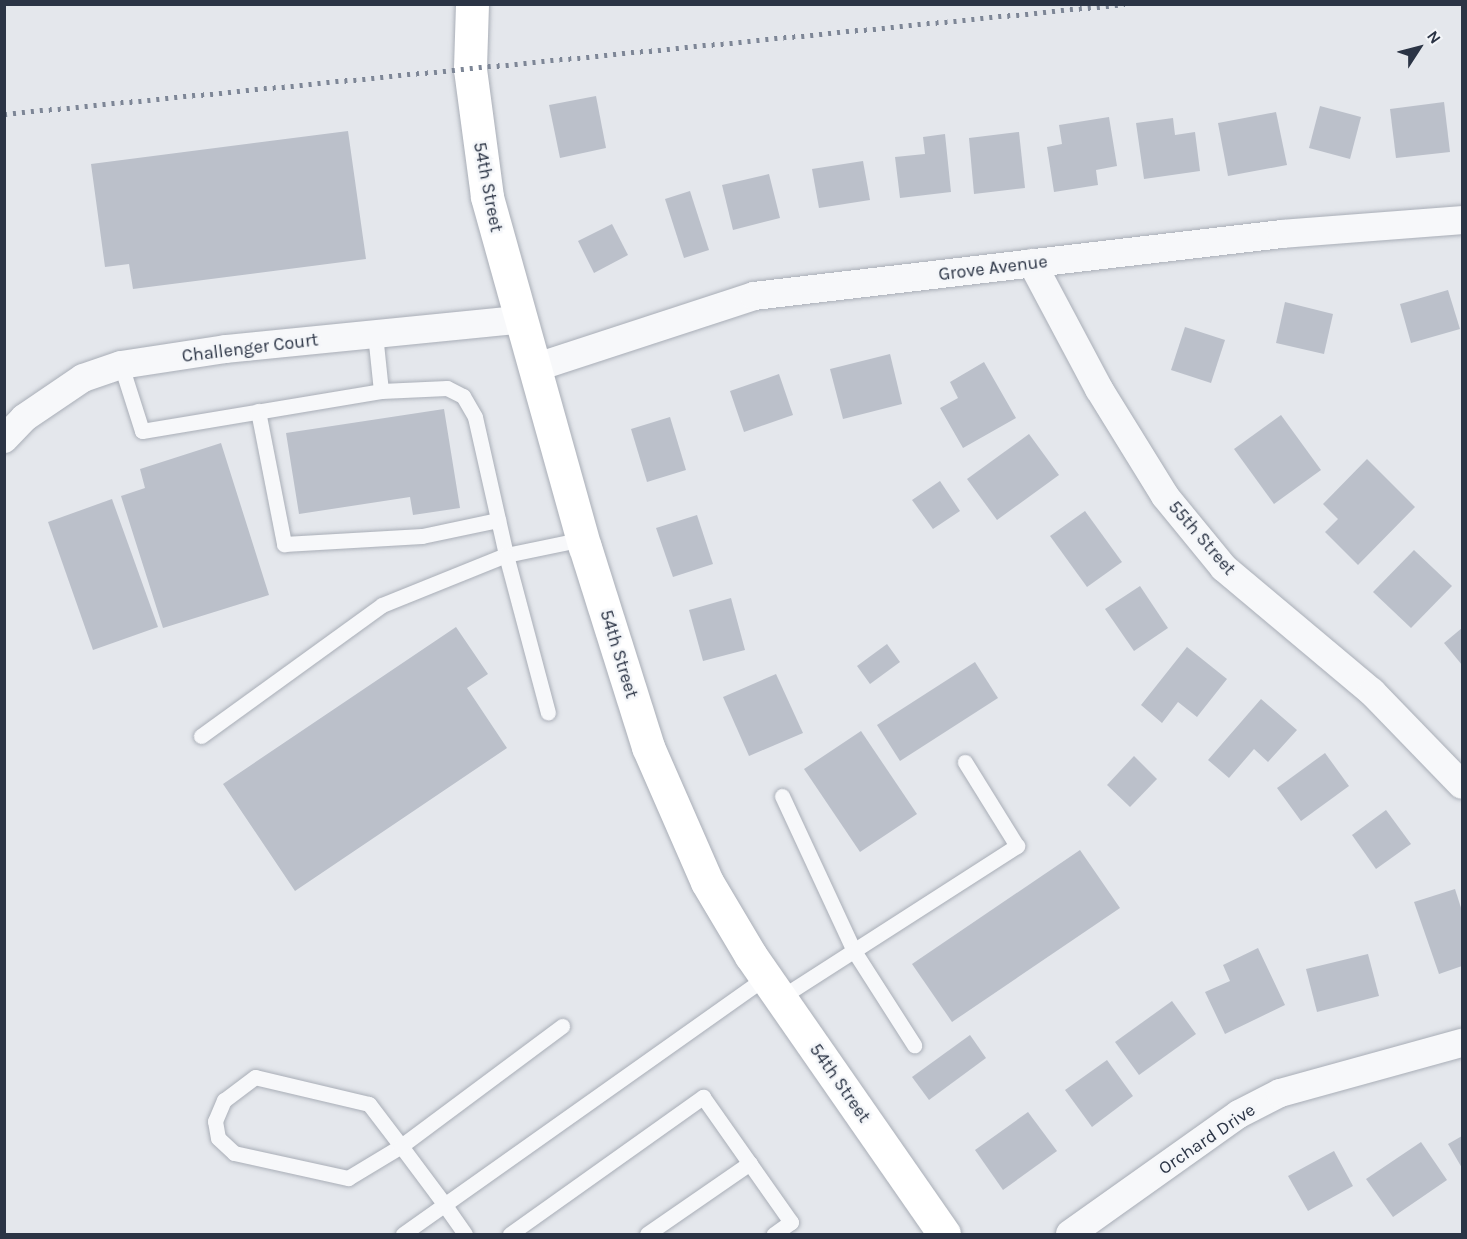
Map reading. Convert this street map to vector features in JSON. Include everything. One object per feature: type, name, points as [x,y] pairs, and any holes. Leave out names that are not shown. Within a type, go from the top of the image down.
[{"type":"main road","name":"54th Street","points":[[472,4],[470,69],[487,197],[519,320],[583,539],[648,747],[707,882],[773,988],[945,1234]]},
{"type":"street","name":"Grove Avenue","points":[[534,368],[754,296],[1282,234],[1462,220]]},
{"type":"street","name":"55th Street","points":[[1032,263],[1100,388],[1165,496],[1224,568],[1372,692],[1462,785]]},
{"type":"street","name":"Challenger Court","points":[[4,439],[24,418],[83,378],[121,365],[375,334],[519,320]]},
{"type":"street","name":"Orchard Drive","points":[[1070,1234],[1239,1114],[1280,1093],[1462,1043]]},
{"type":"lane","points":[[375,334],[381,391]]},
{"type":"lane","points":[[121,365],[142,431],[381,391],[447,388],[463,396],[475,417],[506,555],[548,713]]},
{"type":"lane","points":[[258,411],[284,544],[422,536],[498,520]]},
{"type":"lane","points":[[201,736],[382,605],[506,555],[583,539]]},
{"type":"lane","points":[[403,1234],[773,988],[854,951],[1017,846],[965,762]]},
{"type":"lane","points":[[782,796],[854,951],[915,1045]]},
{"type":"lane","points":[[465,1234],[445,1205],[401,1146],[369,1104],[255,1077],[224,1100],[215,1121],[218,1138],[234,1153],[348,1178],[401,1146],[562,1026]]},
{"type":"lane","points":[[510,1234],[703,1096],[791,1222],[774,1234]]},
{"type":"lane","points":[[647,1234],[750,1163]]},
{"type":"building","points":[[596,96],[606,148],[560,158],[549,105]]},
{"type":"building","points":[[1444,102],[1450,152],[1396,158],[1390,109]]},
{"type":"building","points":[[1320,106],[1361,117],[1350,159],[1309,148]]},
{"type":"building","points":[[1276,112],[1287,165],[1228,176],[1218,123]]},
{"type":"building","points":[[1109,117],[1117,166],[1096,170],[1098,185],[1054,192],[1047,147],[1062,144],[1059,125]]},
{"type":"building","points":[[1173,118],[1175,135],[1195,132],[1200,171],[1144,179],[1136,123]]},
{"type":"building","points":[[348,131],[366,259],[133,289],[129,264],[105,267],[91,164]]},
{"type":"building","points":[[1019,132],[1025,188],[974,194],[969,138]]},
{"type":"building","points":[[945,134],[951,192],[900,198],[895,157],[925,154],[923,137]]},
{"type":"building","points":[[863,161],[870,200],[819,208],[812,169]]},
{"type":"building","points":[[769,174],[780,218],[733,230],[722,185]]},
{"type":"building","points":[[690,191],[709,250],[684,258],[665,199]]},
{"type":"building","points":[[612,224],[628,255],[594,273],[578,241]]},
{"type":"building","points":[[1448,290],[1460,329],[1411,343],[1400,304]]},
{"type":"building","points":[[1285,302],[1333,314],[1324,354],[1276,343]]},
{"type":"building","points":[[1185,327],[1225,340],[1211,383],[1171,370]]},
{"type":"building","points":[[890,354],[902,404],[843,419],[830,369]]},
{"type":"building","points":[[984,362],[1016,418],[963,448],[940,408],[958,398],[950,382]]},
{"type":"building","points":[[779,374],[793,415],[744,432],[730,391]]},
{"type":"building","points":[[444,409],[460,508],[413,515],[410,497],[299,514],[286,433]]},
{"type":"building","points":[[1281,415],[1321,470],[1274,504],[1234,449]]},
{"type":"building","points":[[670,417],[686,470],[647,482],[631,429]]},
{"type":"building","points":[[1029,434],[1059,475],[997,520],[967,479]]},
{"type":"building","points":[[221,443],[269,595],[163,628],[121,496],[145,488],[140,469]]},
{"type":"building","points":[[1367,459],[1415,507],[1358,565],[1325,532],[1338,519],[1323,504]]},
{"type":"building","points":[[940,481],[960,511],[933,529],[912,500]]},
{"type":"building","points":[[112,499],[158,627],[93,650],[48,522]]},
{"type":"building","points":[[1085,511],[1122,562],[1087,587],[1050,536]]},
{"type":"building","points":[[697,515],[713,564],[673,577],[656,528]]},
{"type":"building","points":[[1414,550],[1452,586],[1411,628],[1373,592]]},
{"type":"building","points":[[1140,586],[1168,628],[1134,651],[1105,609]]},
{"type":"building","points":[[731,598],[745,650],[703,661],[689,610]]},
{"type":"building","points":[[456,627],[488,674],[467,688],[507,748],[295,891],[223,784]]},
{"type":"building","points":[[1462,628],[1462,665],[1444,643]]},
{"type":"building","points":[[887,644],[900,662],[870,684],[857,666]]},
{"type":"building","points":[[1187,647],[1227,679],[1197,717],[1178,702],[1162,723],[1141,705]]},
{"type":"building","points":[[975,662],[998,698],[900,761],[877,725]]},
{"type":"building","points":[[776,674],[803,733],[749,756],[723,697]]},
{"type":"building","points":[[1261,699],[1297,730],[1268,762],[1254,749],[1229,778],[1208,760]]},
{"type":"building","points":[[861,731],[917,814],[860,852],[804,769]]},
{"type":"building","points":[[1325,753],[1349,786],[1301,821],[1277,788]]},
{"type":"building","points":[[1134,756],[1157,779],[1130,807],[1107,785]]},
{"type":"building","points":[[1386,810],[1411,844],[1376,869],[1352,835]]},
{"type":"building","points":[[1080,850],[1120,908],[952,1022],[912,964]]},
{"type":"building","points":[[1455,889],[1462,911],[1462,966],[1439,974],[1414,902]]},
{"type":"building","points":[[1258,948],[1285,1005],[1225,1034],[1205,992],[1230,981],[1223,965]]},
{"type":"building","points":[[1368,954],[1379,996],[1317,1012],[1306,969]]},
{"type":"building","points":[[1172,1001],[1196,1034],[1139,1075],[1115,1042]]},
{"type":"building","points":[[970,1035],[986,1058],[929,1100],[912,1077]]},
{"type":"building","points":[[1107,1060],[1133,1096],[1092,1127],[1065,1090]]},
{"type":"building","points":[[1028,1112],[1057,1151],[1003,1190],[975,1150]]},
{"type":"building","points":[[1462,1136],[1462,1168],[1448,1144]]},
{"type":"building","points":[[1421,1142],[1447,1180],[1393,1217],[1366,1179]]},
{"type":"building","points":[[1334,1151],[1353,1186],[1308,1211],[1288,1176]]},
{"type":"railway","points":[[4,114],[1125,4]]}]
